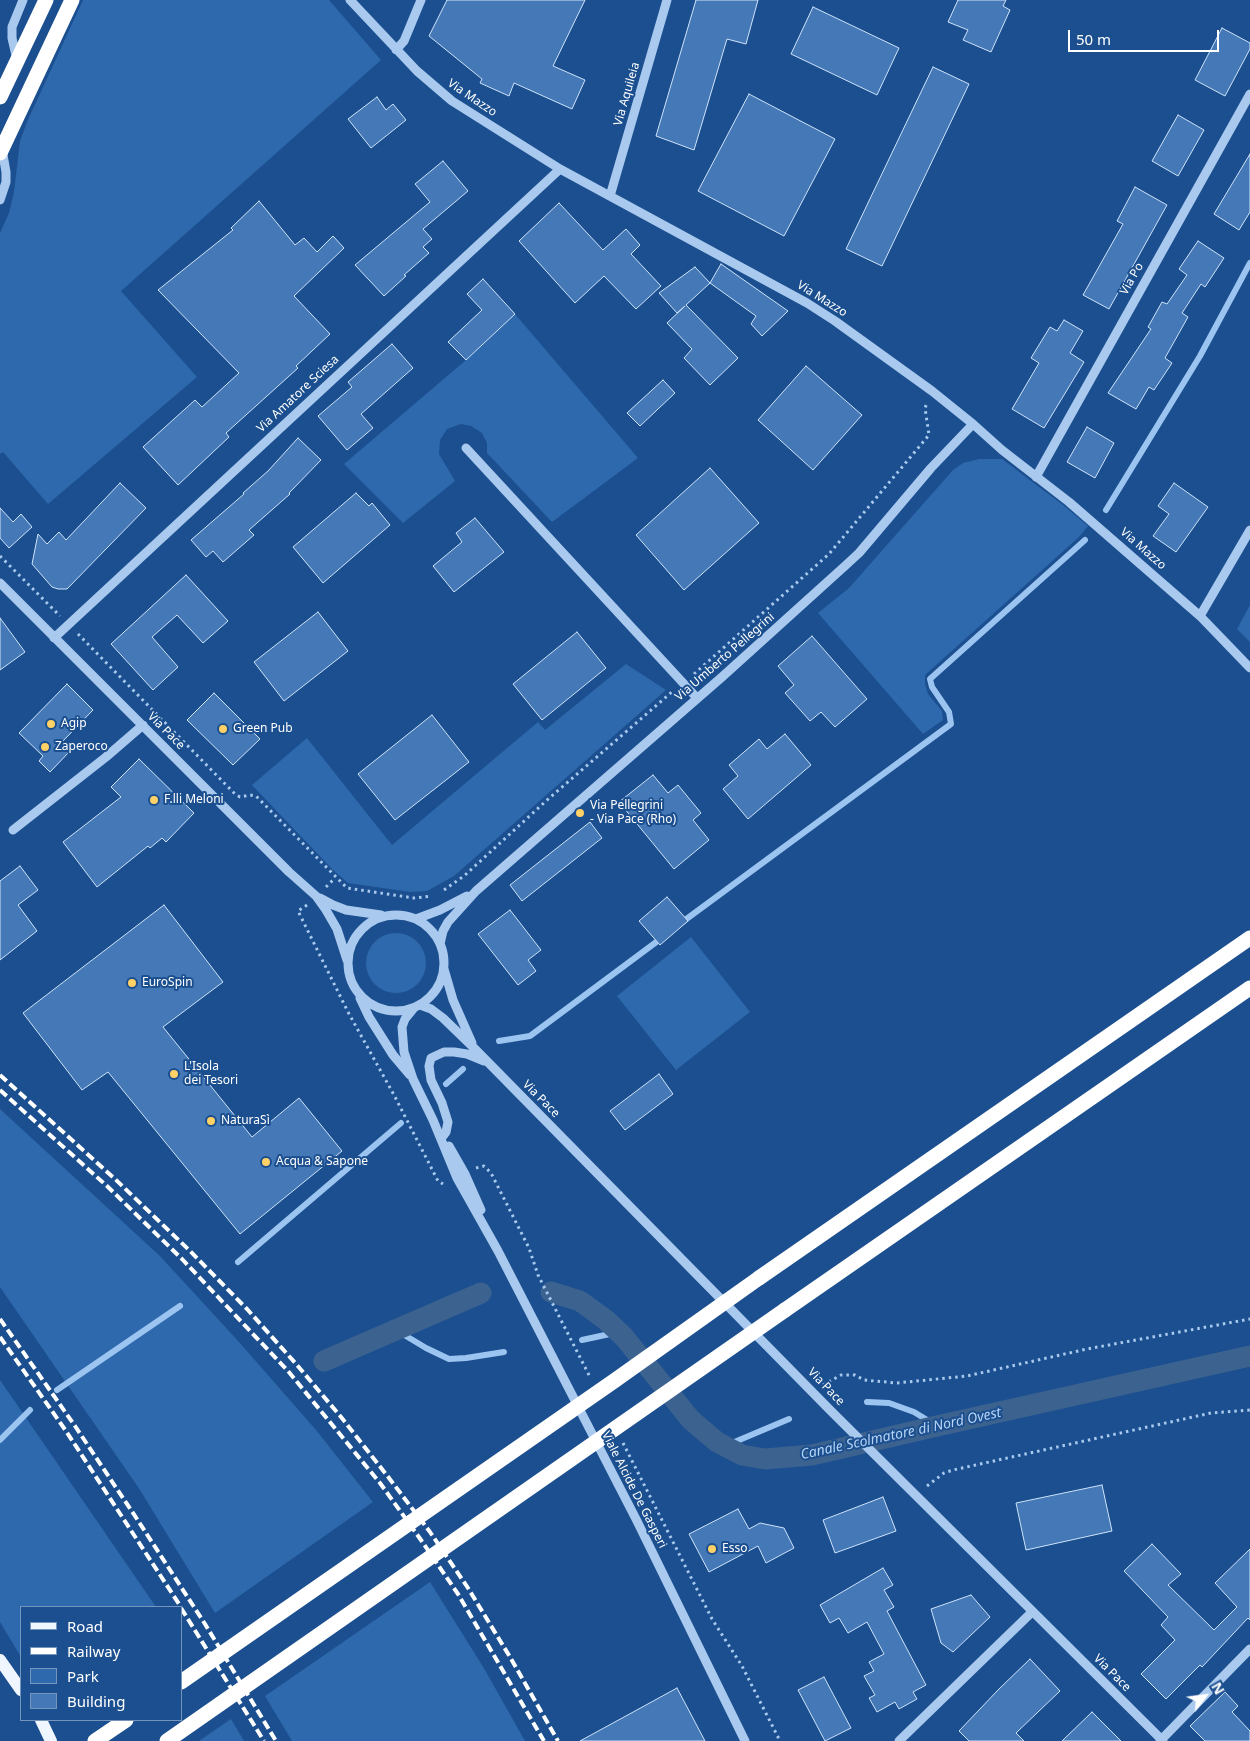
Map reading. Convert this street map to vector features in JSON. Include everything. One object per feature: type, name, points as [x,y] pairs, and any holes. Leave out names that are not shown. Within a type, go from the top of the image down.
[{"type":"highway","points":[[0,97],[46,0]]},
{"type":"highway","points":[[1,151],[72,0]]},
{"type":"highway","points":[[182,1681],[1250,938]]},
{"type":"highway","points":[[167,1741],[1250,988]]},
{"type":"highway","points":[[95,1741],[125,1721]]},
{"type":"main road","points":[[0,1660],[20,1689]]},
{"type":"main road","points":[[41,1721],[51,1741]]},
{"type":"street","points":[[17,61],[12,38],[12,27],[23,0]]},
{"type":"street","name":"Via Mazzo","points":[[350,0],[396,50],[452,102],[560,170],[807,303],[932,391],[1002,450],[1069,502],[1200,616],[1250,668]]},
{"type":"street","points":[[396,50],[404,41],[421,0]]},
{"type":"street","name":"Via Aquileia","points":[[610,196],[667,0]]},
{"type":"street","name":"Via Po","points":[[1036,476],[1250,94]]},
{"type":"street","points":[[0,200],[6,182],[6,172],[1,151]]},
{"type":"street","name":"Via Amatore Sciesa","points":[[54,638],[560,170]]},
{"type":"street","name":"Via Umberto Pellegrini","points":[[476,891],[697,698],[859,553],[932,468],[973,424]]},
{"type":"street","points":[[466,448],[697,698]]},
{"type":"street","points":[[1200,616],[1250,530]]},
{"type":"street","name":"Via Pace","points":[[0,583],[282,865],[316,896],[337,930],[347,960]]},
{"type":"street","points":[[14,830],[143,725]]},
{"type":"street","points":[[416,919],[454,903],[476,891]]},
{"type":"street","points":[[440,944],[443,931],[448,922],[476,891]]},
{"type":"street","name":"Via Pace","points":[[316,896],[346,910],[387,915]]},
{"type":"street","points":[[387,915],[402,915],[416,919],[434,934],[440,944],[444,966],[440,981],[432,995],[417,1006],[398,1011],[382,1009],[368,1002],[357,991],[349,977],[347,960],[351,945],[359,931],[372,920],[387,915]]},
{"type":"street","name":"Via Pace","points":[[444,966],[451,994],[474,1048]]},
{"type":"street","name":"Viale Alcide De Gasperi","points":[[357,991],[369,1017],[392,1055],[413,1079]]},
{"type":"street","name":"Via Pace","points":[[417,1006],[431,1009],[474,1048],[831,1411],[1161,1740]]},
{"type":"street","name":"Viale Alcide De Gasperi","points":[[417,1006],[405,1019],[402,1035],[404,1052],[413,1079],[433,1120],[457,1178],[498,1251],[632,1512],[745,1741]]},
{"type":"street","points":[[443,1136],[448,1122],[442,1102],[431,1080],[429,1066],[431,1058],[444,1052],[454,1052],[467,1054],[487,1062]]},
{"type":"street","name":"Viale Alcide De Gasperi","points":[[433,1120],[465,1174],[498,1251]]},
{"type":"street","points":[[899,1741],[1032,1612]]},
{"type":"street","points":[[1161,1740],[1250,1649]]},
{"type":"path","points":[[0,556],[235,794],[240,797],[256,796],[346,888],[423,898],[438,894],[464,876],[546,801],[684,683],[829,554],[929,435],[925,408],[932,391]]},
{"type":"path","points":[[326,887],[335,878]]},
{"type":"path","points":[[476,1168],[484,1166],[491,1173],[529,1248],[538,1274],[592,1381]]},
{"type":"path","points":[[814,1393],[841,1375],[854,1375],[864,1380],[898,1383],[968,1376],[1087,1349],[1250,1319]]},
{"type":"path","points":[[915,1495],[944,1473],[953,1470],[1211,1413],[1250,1410]]},
{"type":"path","points":[[619,1435],[712,1619],[742,1666],[780,1741]]},
{"type":"green space","points":[[83,0],[329,0],[381,60],[121,291],[197,377],[48,504],[3,452],[0,454],[0,233],[9,213],[14,192],[20,141]]},
{"type":"green space","points":[[515,314],[638,458],[552,522],[487,453],[487,443],[482,433],[471,426],[461,424],[447,429],[440,440],[439,454],[455,481],[403,523],[344,464],[466,360]]},
{"type":"green space","points":[[979,459],[1002,459],[1088,526],[1079,537],[925,675],[928,694],[942,711],[943,720],[923,734],[818,613],[849,588],[953,470],[963,463]]},
{"type":"green space","points":[[1250,605],[1250,642],[1237,629]]},
{"type":"green space","points":[[626,664],[666,690],[454,876],[427,891],[411,892],[348,883],[333,870],[252,785],[307,738],[392,845],[538,722],[545,730]]},
{"type":"green space","points":[[396,933],[412,938],[417,942],[421,947],[426,963],[421,979],[417,984],[412,988],[396,993],[380,988],[375,984],[371,979],[366,963],[371,947],[375,942],[380,938]]},
{"type":"green space","points":[[691,937],[750,1012],[676,1070],[617,996]]},
{"type":"green space","points":[[0,1109],[160,1256],[316,1430],[373,1502],[215,1613],[140,1490],[0,1287]]},
{"type":"green space","points":[[0,1380],[155,1606],[20,1606],[20,1655],[0,1622]]},
{"type":"green space","points":[[430,1582],[485,1670],[525,1741],[292,1741],[265,1696]]},
{"type":"green space","points":[[231,1719],[244,1741],[199,1741]]},
{"type":"building","points":[[447,0],[585,0],[553,66],[585,80],[572,109],[514,83],[509,96],[480,83],[482,79],[429,36]]},
{"type":"building","points":[[696,0],[758,0],[746,44],[727,39],[694,150],[656,136]]},
{"type":"building","points":[[958,0],[1006,0],[1003,6],[1010,10],[991,52],[963,40],[968,30],[948,22]]},
{"type":"building","points":[[813,7],[899,48],[877,95],[791,54]]},
{"type":"building","points":[[1222,28],[1250,43],[1250,49],[1225,96],[1195,80]]},
{"type":"building","points":[[933,67],[969,84],[882,266],[846,249]]},
{"type":"building","points":[[749,94],[835,139],[784,236],[698,191]]},
{"type":"building","points":[[377,97],[386,110],[393,104],[406,120],[371,148],[348,119]]},
{"type":"building","points":[[1178,115],[1204,130],[1178,176],[1152,161]]},
{"type":"building","points":[[1250,154],[1250,212],[1239,230],[1214,214]]},
{"type":"building","points":[[443,161],[468,191],[423,229],[432,239],[423,247],[429,253],[384,296],[355,265],[430,202],[415,184]]},
{"type":"building","points":[[1135,187],[1167,205],[1109,309],[1083,295],[1123,224],[1117,221]]},
{"type":"building","points":[[259,201],[295,245],[304,238],[317,252],[333,236],[344,248],[294,296],[330,334],[296,366],[298,368],[226,433],[229,437],[178,485],[143,447],[195,400],[202,407],[239,373],[158,290],[233,230],[231,228]]},
{"type":"building","points":[[559,203],[603,250],[626,229],[640,245],[631,254],[661,286],[636,309],[604,276],[575,303],[519,241]]},
{"type":"building","points":[[1198,241],[1224,258],[1205,287],[1201,284],[1182,313],[1188,317],[1165,358],[1172,363],[1154,390],[1149,387],[1136,409],[1108,393],[1151,329],[1148,327],[1162,302],[1167,304],[1187,275],[1179,269]]},
{"type":"building","points":[[721,264],[788,311],[762,336],[751,324],[756,316],[710,283]]},
{"type":"building","points":[[695,267],[710,283],[686,305],[738,358],[710,385],[684,358],[692,349],[667,323],[685,306],[677,313],[659,293]]},
{"type":"building","points":[[483,279],[515,314],[466,360],[448,342],[482,310],[467,294]]},
{"type":"building","points":[[1064,320],[1083,331],[1070,353],[1084,362],[1044,428],[1012,409],[1039,363],[1031,358],[1050,327],[1057,331]]},
{"type":"building","points":[[392,344],[413,368],[361,414],[373,428],[347,450],[318,416],[352,387],[348,382]]},
{"type":"building","points":[[806,366],[862,415],[813,470],[758,420]]},
{"type":"building","points":[[663,380],[675,393],[640,426],[627,413]]},
{"type":"building","points":[[1087,427],[1114,443],[1095,478],[1067,462]]},
{"type":"building","points":[[298,438],[321,460],[290,494],[249,530],[254,535],[223,562],[213,551],[206,557],[191,540],[244,494]]},
{"type":"building","points":[[710,468],[759,523],[684,590],[636,535]]},
{"type":"building","points":[[120,483],[146,508],[67,589],[52,587],[32,564],[38,534],[47,544],[59,532],[66,540]]},
{"type":"building","points":[[1174,483],[1208,507],[1176,552],[1153,536],[1169,514],[1158,506]]},
{"type":"building","points":[[356,493],[369,506],[372,503],[390,525],[323,583],[293,547]]},
{"type":"building","points":[[0,508],[13,522],[21,514],[32,527],[9,548],[0,538]]},
{"type":"building","points":[[475,518],[504,552],[454,592],[433,566],[462,542],[456,533]]},
{"type":"building","points":[[186,575],[228,621],[203,643],[177,615],[152,637],[178,667],[153,690],[111,644]]},
{"type":"building","points":[[318,612],[348,651],[284,701],[254,662]]},
{"type":"building","points":[[0,618],[25,652],[0,670]]},
{"type":"building","points":[[577,632],[606,668],[542,720],[513,684]]},
{"type":"building","points":[[812,636],[867,699],[835,727],[821,712],[810,721],[785,693],[794,685],[778,666]]},
{"type":"building","points":[[67,684],[93,710],[62,742],[71,750],[50,772],[39,761],[43,756],[19,733]]},
{"type":"building","name":"Green Pub","points":[[214,693],[260,739],[233,765],[187,720]]},
{"type":"building","points":[[432,715],[469,762],[395,820],[358,774]]},
{"type":"building","points":[[785,734],[811,765],[748,819],[723,789],[738,776],[729,765],[759,739],[767,749]]},
{"type":"building","points":[[139,759],[194,813],[166,842],[162,838],[150,848],[148,846],[97,887],[63,842],[121,797],[111,787]]},
{"type":"building","points":[[653,775],[668,793],[678,785],[701,813],[693,820],[709,840],[674,869],[619,802]]},
{"type":"building","points":[[590,822],[602,838],[522,901],[510,885]]},
{"type":"building","points":[[20,866],[38,890],[18,905],[37,931],[0,960],[0,881]]},
{"type":"building","points":[[667,897],[688,921],[660,945],[639,921]]},
{"type":"building","points":[[164,905],[223,982],[163,1027],[252,1137],[299,1098],[342,1151],[240,1234],[108,1072],[82,1090],[23,1013]]},
{"type":"building","points":[[510,910],[541,950],[528,960],[536,971],[518,985],[478,934]]},
{"type":"building","points":[[659,1074],[673,1094],[625,1130],[610,1111]]},
{"type":"building","points":[[1102,1485],[1112,1531],[1026,1550],[1016,1503]]},
{"type":"building","points":[[883,1497],[896,1531],[835,1553],[823,1520]]},
{"type":"building","points":[[738,1509],[749,1529],[760,1523],[784,1528],[794,1548],[766,1563],[758,1546],[709,1572],[689,1534]]},
{"type":"building","points":[[1152,1544],[1181,1574],[1168,1585],[1214,1630],[1237,1607],[1215,1583],[1250,1549],[1250,1620],[1248,1618],[1202,1667],[1200,1665],[1166,1699],[1141,1674],[1175,1640],[1161,1625],[1168,1617],[1124,1571]]},
{"type":"building","points":[[883,1568],[893,1585],[884,1590],[894,1607],[887,1611],[926,1685],[913,1692],[917,1699],[899,1709],[895,1702],[877,1712],[869,1698],[875,1695],[864,1676],[874,1671],[869,1662],[884,1654],[867,1622],[848,1633],[839,1618],[830,1623],[820,1605]]},
{"type":"building","points":[[971,1595],[990,1617],[953,1652],[941,1643],[931,1609]]},
{"type":"building","points":[[1030,1659],[1060,1691],[1016,1733],[1024,1741],[969,1741],[959,1731]]},
{"type":"building","points":[[824,1677],[851,1728],[825,1741],[798,1690]]},
{"type":"building","points":[[677,1688],[705,1741],[580,1741],[646,1705]]},
{"type":"building","points":[[1225,1692],[1238,1706],[1232,1712],[1250,1731],[1250,1741],[1205,1741],[1190,1726]]},
{"type":"building","points":[[1092,1712],[1121,1741],[1062,1741]]},
{"type":"waterway","points":[[1106,510],[1200,356],[1250,263]]},
{"type":"waterway","points":[[681,923],[951,724],[949,712],[932,687],[930,679],[1085,540]]},
{"type":"waterway","points":[[499,1041],[530,1036],[663,937]]},
{"type":"waterway","points":[[446,1084],[463,1069]]},
{"type":"waterway","points":[[238,1262],[401,1123]]},
{"type":"waterway","name":"Canale Scolmatore di Nord Ovest","points":[[551,1292],[580,1301],[606,1320],[624,1337],[691,1420],[717,1442],[742,1455],[765,1459],[812,1455],[1250,1356]]},
{"type":"waterway","name":"Canale Scolmatore di Nord Ovest","points":[[324,1361],[481,1293]]},
{"type":"waterway","points":[[57,1390],[180,1306]]},
{"type":"waterway","points":[[396,1330],[449,1359],[504,1352]]},
{"type":"waterway","points":[[582,1340],[619,1332]]},
{"type":"waterway","points":[[867,1402],[889,1403],[914,1412],[937,1426]]},
{"type":"waterway","points":[[0,1440],[30,1410]]},
{"type":"waterway","points":[[725,1446],[789,1419]]},
{"type":"railway","points":[[0,1075],[115,1179],[190,1251],[247,1309],[341,1417],[430,1532],[468,1588],[558,1741]]},
{"type":"railway","points":[[0,1090],[108,1187],[182,1259],[288,1371],[380,1483],[421,1540],[458,1594],[544,1741]]},
{"type":"railway","points":[[0,1319],[137,1519],[205,1624],[276,1741]]},
{"type":"railway","points":[[0,1337],[66,1431],[180,1606]]},
{"type":"railway","points":[[182,1610],[264,1741]]},
{"type":"place","name":"Agip","points":[[51,724]]},
{"type":"place","name":"Green Pub","points":[[223,729]]},
{"type":"place","name":"Zaperoco","points":[[45,747]]},
{"type":"place","name":"F.lli Meloni","points":[[154,800]]},
{"type":"place","name":"Via Pellegrini - Via Pace (Rho)","points":[[580,813]]},
{"type":"place","name":"EuroSpin","points":[[132,983]]},
{"type":"place","name":"L'Isola dei Tesori","points":[[174,1074]]},
{"type":"place","name":"NaturaSì","points":[[211,1121]]},
{"type":"place","name":"Acqua & Sapone","points":[[266,1162]]},
{"type":"place","name":"Esso","points":[[712,1549]]}]
